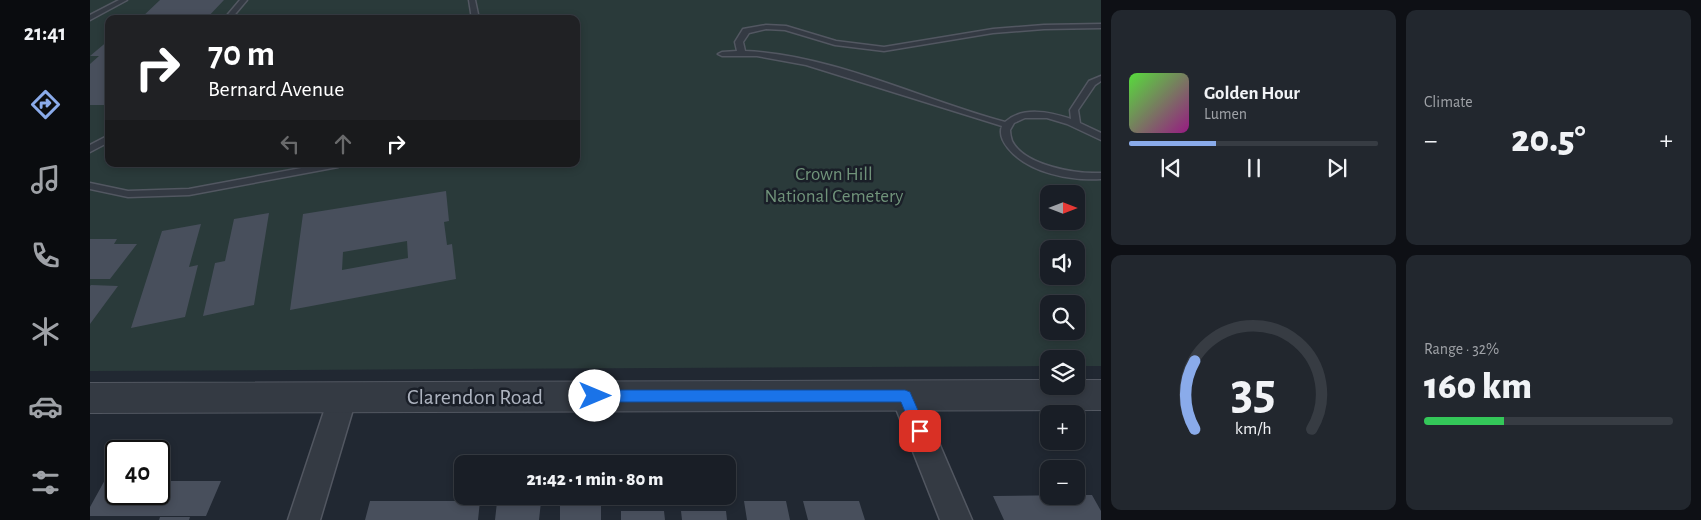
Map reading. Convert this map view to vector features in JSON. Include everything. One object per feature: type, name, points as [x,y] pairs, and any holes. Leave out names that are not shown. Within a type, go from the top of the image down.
[{"type":"street","name":"Clarendon Road","points":[[90,398],[1101,395]]},
{"type":"street","points":[[304,520],[342,396]]},
{"type":"street","points":[[905,396],[956,520]]},
{"type":"lane","points":[[231,15],[244,0]]},
{"type":"lane","points":[[472,0],[475,15]]},
{"type":"lane","points":[[90,9],[122,1]]},
{"type":"lane","points":[[90,18],[122,1]]},
{"type":"lane","points":[[742,52],[739,42],[746,31],[766,27],[786,28],[835,42],[884,49],[993,30],[1044,26],[1101,26]]},
{"type":"lane","points":[[722,54],[742,52],[786,56],[975,117],[1007,125]]},
{"type":"lane","points":[[1076,123],[1074,110],[1092,83],[1101,78]]},
{"type":"lane","points":[[1101,137],[1076,123],[1060,118],[1030,115],[1018,117],[1007,125],[1005,136],[1010,145],[1020,154],[1033,163],[1052,171],[1091,178],[1101,176]]},
{"type":"lane","points":[[90,149],[105,140]]},
{"type":"lane","points":[[90,186],[128,194],[190,192],[322,167]]},
{"type":"green space","name":"Crown Hill National Cemetery","points":[[90,0],[1101,0],[1101,366],[1085,366],[1085,350],[1040,350],[1040,366],[90,371]]},
{"type":"building","points":[[160,0],[224,0],[210,15],[144,15]]},
{"type":"building","points":[[105,43],[105,105],[90,105],[90,64],[99,56],[90,56]]},
{"type":"building","points":[[446,191],[449,221],[444,222],[447,245],[452,244],[456,279],[290,310],[303,214]],"holes":[[[407,241],[408,258],[342,270],[343,252]]]},
{"type":"building","points":[[269,213],[254,305],[203,316],[215,263],[225,261],[234,219]]},
{"type":"building","points":[[201,224],[189,267],[198,265],[185,317],[131,328],[162,231]]},
{"type":"building","points":[[90,239],[117,239],[114,244],[137,244],[110,279],[90,279]]},
{"type":"building","points":[[90,286],[118,286],[90,324]]},
{"type":"building","points":[[105,480],[105,505],[170,505],[170,481],[221,481],[206,516],[90,516],[90,507]]},
{"type":"building","points":[[1085,495],[1092,495],[1101,511],[1101,520],[1004,520],[993,496],[1040,496],[1040,505],[1085,505]]},
{"type":"building","points":[[370,501],[454,501],[454,505],[480,505],[478,520],[365,520]]},
{"type":"building","points":[[744,501],[786,501],[790,520],[747,520]]},
{"type":"building","points":[[803,501],[859,501],[865,520],[808,520]]},
{"type":"building","points":[[497,505],[541,505],[539,520],[495,520]]},
{"type":"building","points":[[560,505],[601,505],[601,520],[560,520]]},
{"type":"building","points":[[621,511],[664,511],[665,520],[621,520]]},
{"type":"building","points":[[681,511],[726,511],[727,520],[682,520]]},
{"type":"building","points":[[160,517],[190,517],[189,520],[159,520]]},
{"type":"route","points":[[595,396],[905,396],[920,431]]}]
